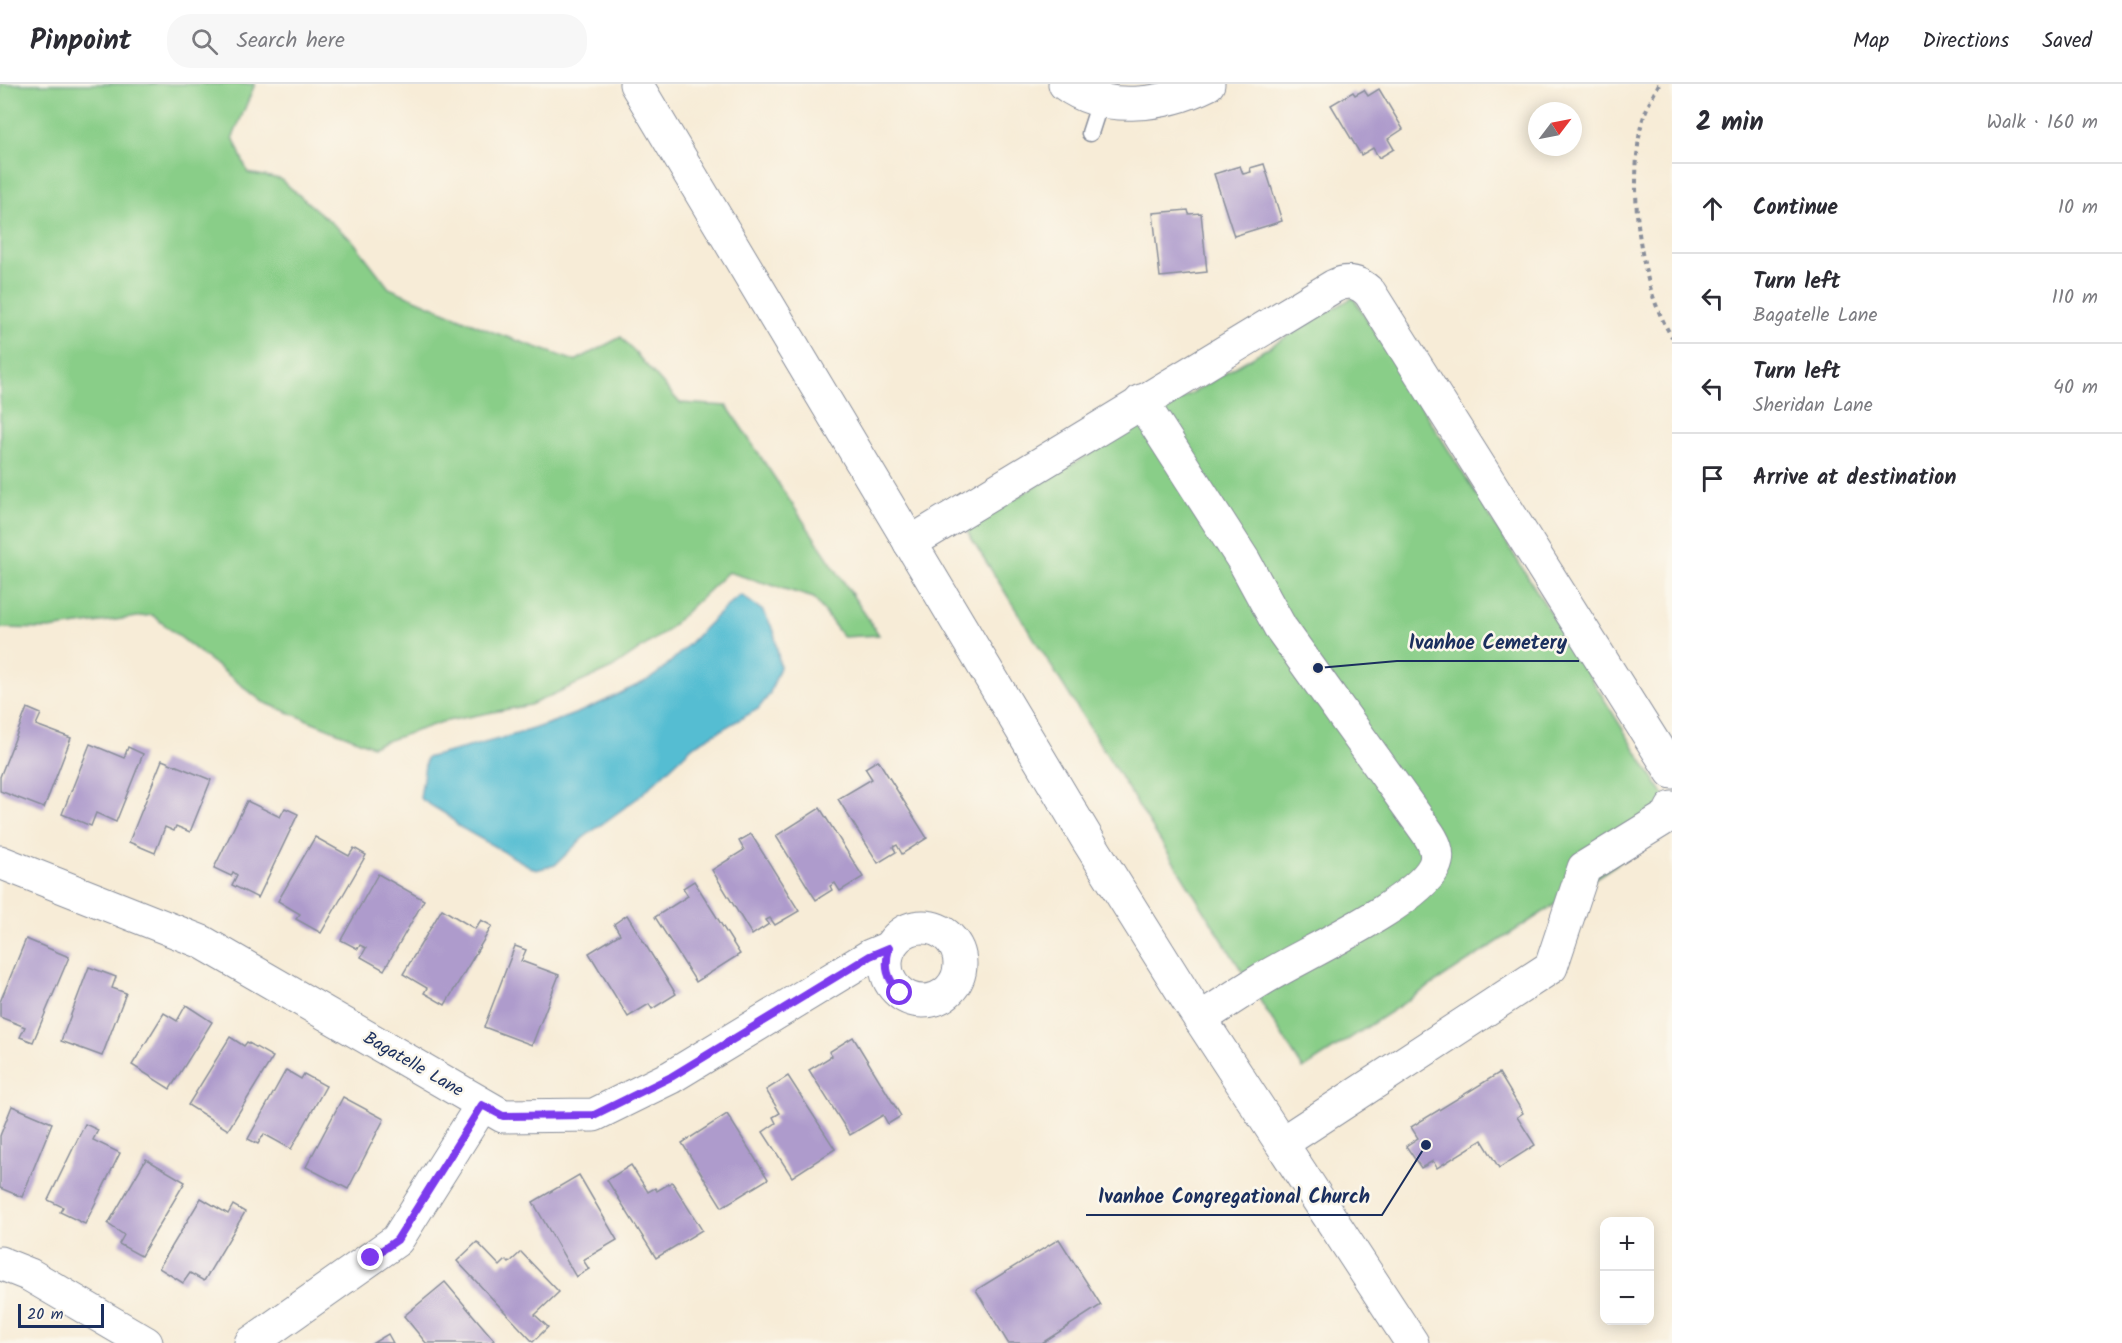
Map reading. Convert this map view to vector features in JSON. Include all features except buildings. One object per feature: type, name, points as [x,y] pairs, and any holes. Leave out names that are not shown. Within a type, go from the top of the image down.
[{"type":"street","points":[[636,84],[1089,842],[1200,1019],[1412,1343]]},
{"type":"street","points":[[1065,84],[1074,91],[1119,102],[1153,102],[1181,95],[1208,84]]},
{"type":"street","points":[[910,543],[1334,286],[1343,282],[1361,284],[1370,293],[1672,772]]},
{"type":"street","points":[[1141,401],[1244,561],[1280,627],[1425,829],[1437,851],[1436,861],[1427,877],[1386,909],[1267,977],[1200,1019]]},
{"type":"street","points":[[1282,1143],[1551,967],[1584,868],[1668,816],[1672,808]]},
{"type":"street","name":"Bagatelle Lane","points":[[0,862],[202,942],[503,1116],[594,1115],[671,1077],[870,956],[889,948]]},
{"type":"street","points":[[251,1343],[397,1240],[482,1105]]},
{"type":"street","points":[[0,1263],[30,1275],[146,1343]]},
{"type":"lane","points":[[1090,134],[1101,99]]},
{"type":"path","points":[[1659,84],[1648,104],[1640,129],[1637,162],[1639,218],[1645,275],[1653,300],[1672,337]]},
{"type":"green space","points":[[0,84],[255,84],[233,137],[248,173],[280,179],[353,241],[389,288],[493,332],[575,361],[621,337],[680,403],[727,406],[879,635],[843,637],[814,598],[728,572],[665,632],[612,668],[530,705],[442,722],[372,746],[263,702],[152,615],[49,629],[0,628]]},
{"type":"green space","points":[[1353,297],[1672,808],[1672,828],[1303,1069],[965,528]]},
{"type":"water","points":[[741,595],[763,611],[774,631],[780,667],[769,695],[758,709],[693,746],[639,797],[583,838],[555,865],[536,870],[458,826],[445,814],[420,798],[426,758],[550,723],[598,704],[646,681],[666,667],[718,614]]},
{"type":"place","name":"Ivanhoe Cemetery","points":[[1318,668]]},
{"type":"place","name":"Ivanhoe Congregational Church","points":[[1426,1145]]},
{"type":"route","points":[[371,1258],[397,1240],[482,1105],[503,1116],[594,1115],[671,1077],[870,956],[889,948],[886,960],[887,972],[892,984],[900,993]]}]
